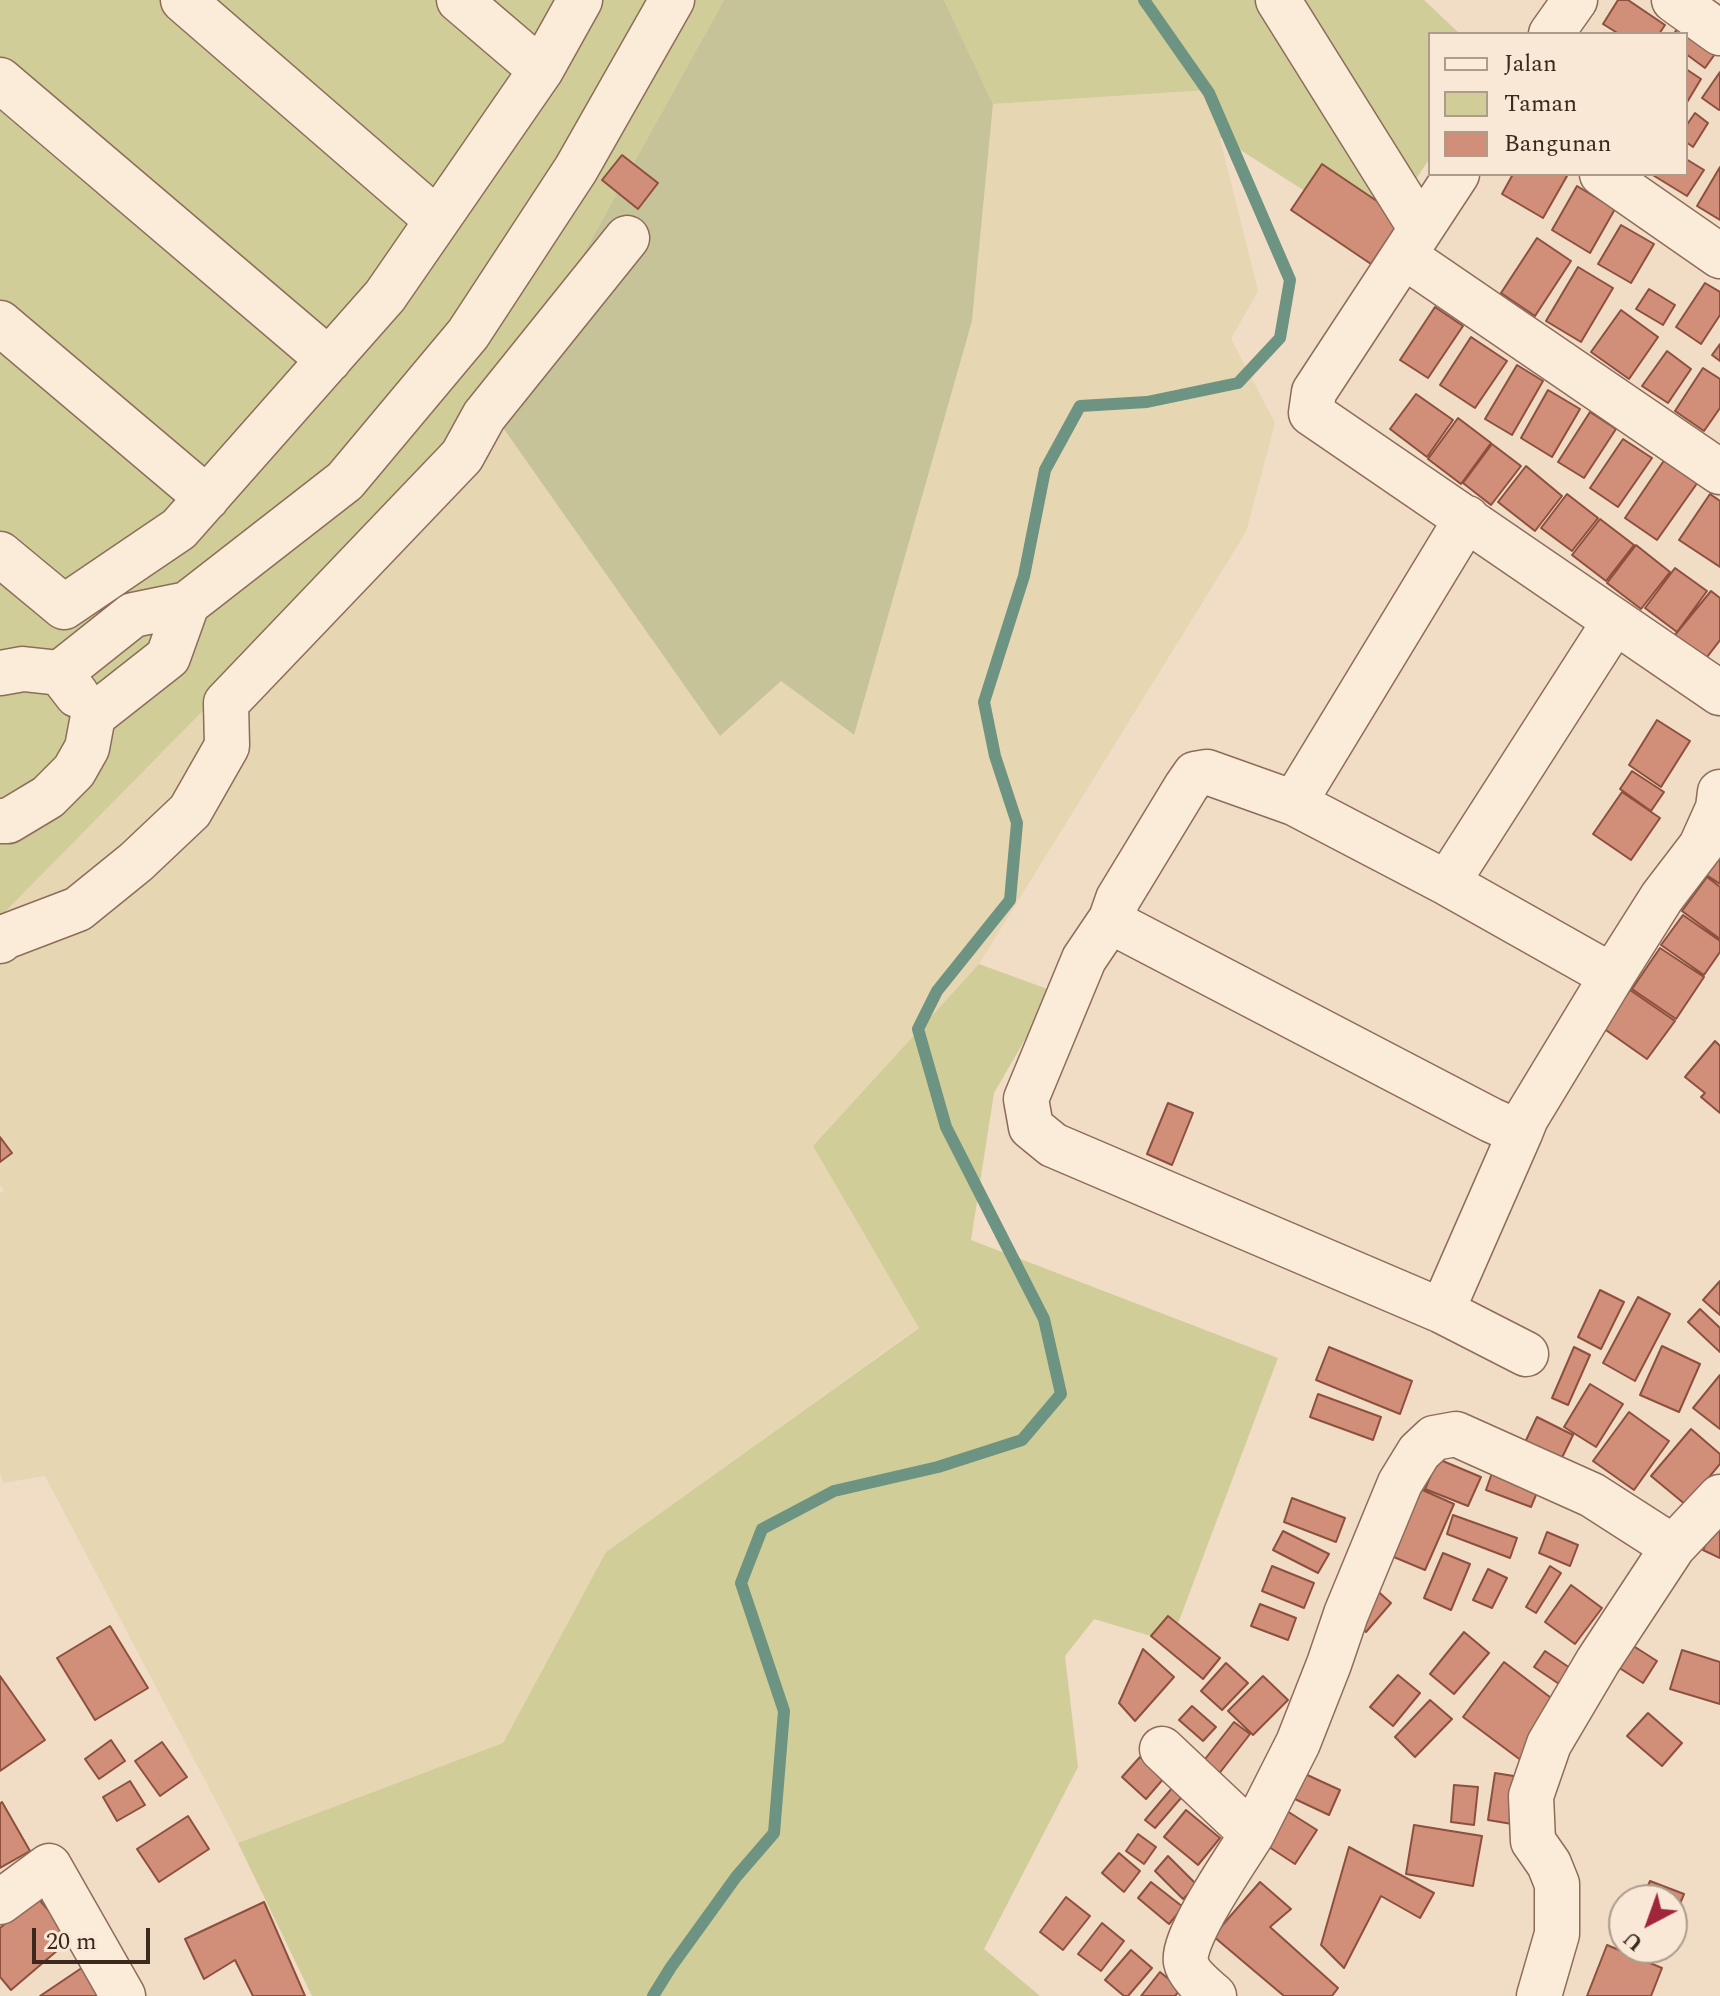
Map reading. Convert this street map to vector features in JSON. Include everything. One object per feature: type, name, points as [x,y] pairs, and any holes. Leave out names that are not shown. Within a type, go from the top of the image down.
[{"type":"street","points":[[183,0],[437,220]]},
{"type":"street","points":[[459,0],[541,70]]},
{"type":"street","points":[[0,554],[64,607],[179,529],[385,296],[541,70],[580,0]]},
{"type":"street","points":[[0,673],[23,669],[60,673],[133,615],[187,604],[345,481],[468,334],[576,169],[672,0]]},
{"type":"street","points":[[1278,0],[1413,243],[1720,472]]},
{"type":"street","points":[[1552,32],[1575,0]]},
{"type":"street","points":[[1674,0],[1720,33]]},
{"type":"street","points":[[0,80],[329,360]]},
{"type":"street","points":[[1456,176],[1314,392],[1311,413],[1720,693]]},
{"type":"street","points":[[1605,176],[1720,256]]},
{"type":"street","points":[[0,941],[78,909],[136,862],[190,811],[227,746],[226,703],[462,456],[484,416],[627,238]]},
{"type":"street","points":[[0,323],[207,498]]},
{"type":"street","points":[[1294,803],[1467,518]]},
{"type":"street","points":[[0,821],[8,821],[48,797],[74,771],[87,748],[93,716],[168,657],[187,604]]},
{"type":"street","points":[[1447,883],[1615,621]]},
{"type":"street","points":[[60,673],[93,716]]},
{"type":"street","points":[[1526,1354],[1442,1311],[1053,1145],[1031,1127],[1026,1099],[1084,959],[1111,919],[1118,899],[1195,774],[1207,772],[1294,803],[1447,883],[1612,976]]},
{"type":"street","points":[[1442,1311],[1526,1118],[1662,897],[1701,846],[1718,808],[1720,792]]},
{"type":"street","points":[[1111,919],[1123,928],[1520,1133]]},
{"type":"street","points":[[1214,1996],[1186,1962],[1188,1946],[1206,1909],[1252,1834],[1298,1743],[1346,1614],[1400,1483],[1419,1452],[1434,1438],[1456,1434],[1592,1495],[1673,1547]]},
{"type":"street","points":[[1539,1996],[1557,1934],[1557,1884],[1549,1864],[1533,1841],[1531,1796],[1549,1744],[1598,1661],[1673,1547],[1720,1497]]},
{"type":"street","points":[[1162,1749],[1252,1834]]},
{"type":"street","points":[[0,1902],[49,1866],[123,1996]]},
{"type":"shaded area","points":[[724,0],[944,0],[993,104],[972,321],[854,735],[781,681],[720,736],[494,415]]},
{"type":"shaded area","points":[[1208,90],[1258,291],[1231,339],[1275,423],[1246,532],[979,964],[813,1146],[919,1327],[606,1552],[503,1743],[238,1843],[45,1476],[3,1483],[0,1472],[0,1193],[4,1191],[0,1185],[0,917],[494,415],[720,735],[781,681],[853,735],[972,321],[993,104]]},
{"type":"green space","points":[[0,0],[724,0],[494,415],[0,917]]},
{"type":"green space","points":[[944,0],[1424,0],[1458,32],[1428,32],[1428,161],[1377,237],[1220,137],[1208,90],[993,104]]},
{"type":"green space","points":[[979,964],[1053,991],[994,1093],[971,1240],[1278,1358],[1171,1642],[1094,1619],[1065,1656],[1078,1767],[984,1949],[1040,1996],[312,1996],[238,1843],[503,1743],[606,1552],[919,1328],[813,1146]]},
{"type":"building","points":[[1618,0],[1628,0],[1665,25],[1660,32],[1616,32],[1603,24]]},
{"type":"building","points":[[1688,34],[1715,54],[1705,68],[1688,55]]},
{"type":"building","points":[[1688,70],[1701,79],[1688,101]]},
{"type":"building","points":[[1720,72],[1720,109],[1719,110],[1702,98]]},
{"type":"building","points":[[1695,113],[1708,123],[1693,147],[1688,143],[1688,123]]},
{"type":"building","points":[[622,155],[658,183],[638,209],[602,180]]},
{"type":"building","points":[[1688,160],[1704,170],[1687,196],[1654,176],[1688,176]]},
{"type":"building","points":[[1322,164],[1402,218],[1371,264],[1291,210]]},
{"type":"building","points":[[1720,167],[1720,220],[1697,206]]},
{"type":"building","points":[[1512,176],[1567,176],[1543,218],[1502,194]]},
{"type":"building","points":[[1577,186],[1615,209],[1590,253],[1552,230]]},
{"type":"building","points":[[1621,225],[1654,244],[1631,283],[1598,264]]},
{"type":"building","points":[[1537,238],[1571,261],[1535,316],[1501,293]]},
{"type":"building","points":[[1578,267],[1613,288],[1581,342],[1546,321]]},
{"type":"building","points":[[1705,283],[1720,292],[1720,315],[1701,344],[1676,327]]},
{"type":"building","points":[[1649,289],[1675,305],[1663,325],[1636,309]]},
{"type":"building","points":[[1435,307],[1463,326],[1428,378],[1400,360]]},
{"type":"building","points":[[1621,310],[1658,337],[1629,379],[1591,352]]},
{"type":"building","points":[[1471,337],[1507,361],[1475,408],[1440,385]]},
{"type":"building","points":[[1720,344],[1720,361],[1712,355]]},
{"type":"building","points":[[1667,351],[1691,369],[1668,403],[1642,386]]},
{"type":"building","points":[[1517,365],[1543,381],[1512,435],[1485,419]]},
{"type":"building","points":[[1703,368],[1720,379],[1720,408],[1704,431],[1675,411]]},
{"type":"building","points":[[1548,390],[1580,409],[1552,457],[1521,438]]},
{"type":"building","points":[[1416,394],[1453,420],[1427,457],[1390,429]]},
{"type":"building","points":[[1590,412],[1616,429],[1584,478],[1558,462]]},
{"type":"building","points":[[1458,418],[1491,443],[1461,484],[1428,459]]},
{"type":"building","points":[[1623,439],[1652,458],[1618,507],[1590,488]]},
{"type":"building","points":[[1492,444],[1521,466],[1491,505],[1463,483]]},
{"type":"building","points":[[1665,459],[1698,482],[1657,540],[1625,518]]},
{"type":"building","points":[[1526,466],[1562,496],[1535,531],[1498,502]]},
{"type":"building","points":[[1567,494],[1598,518],[1572,551],[1541,528]]},
{"type":"building","points":[[1710,494],[1720,501],[1720,567],[1679,540]]},
{"type":"building","points":[[1600,519],[1634,545],[1606,581],[1572,555]]},
{"type":"building","points":[[1636,545],[1670,572],[1641,609],[1607,583]]},
{"type":"building","points":[[1675,568],[1707,591],[1677,632],[1645,608]]},
{"type":"building","points":[[1711,591],[1720,598],[1720,640],[1704,661],[1674,636]]},
{"type":"building","points":[[1657,720],[1690,741],[1661,787],[1629,765]]},
{"type":"building","points":[[1632,771],[1664,792],[1651,811],[1620,789]]},
{"type":"building","points":[[1622,792],[1660,818],[1631,860],[1593,834]]},
{"type":"building","points":[[1720,852],[1720,884],[1705,874]]},
{"type":"building","points":[[1707,877],[1720,887],[1720,939],[1682,911]]},
{"type":"building","points":[[1683,915],[1720,941],[1720,952],[1704,975],[1661,945]]},
{"type":"building","points":[[1660,948],[1704,977],[1676,1019],[1632,989]]},
{"type":"building","points":[[1630,990],[1675,1021],[1647,1059],[1603,1028]]},
{"type":"building","points":[[1715,1041],[1720,1046],[1720,1113],[1701,1097],[1705,1093],[1685,1077]]},
{"type":"building","points":[[1168,1103],[1193,1113],[1172,1165],[1147,1154]]},
{"type":"building","points":[[0,1137],[12,1153],[0,1162]]},
{"type":"building","points":[[1720,1281],[1720,1315],[1703,1300]]},
{"type":"building","points":[[1600,1290],[1624,1302],[1601,1349],[1578,1337]]},
{"type":"building","points":[[1638,1297],[1670,1314],[1635,1381],[1603,1363]]},
{"type":"building","points":[[1700,1309],[1720,1328],[1720,1352],[1688,1322]]},
{"type":"building","points":[[1662,1346],[1700,1364],[1679,1412],[1640,1395]]},
{"type":"building","points":[[1329,1347],[1412,1381],[1400,1414],[1316,1380]]},
{"type":"building","points":[[1574,1347],[1590,1355],[1568,1405],[1552,1398]]},
{"type":"building","points":[[1720,1375],[1720,1429],[1693,1408]]},
{"type":"building","points":[[1590,1384],[1623,1404],[1596,1447],[1564,1427]]},
{"type":"building","points":[[1318,1394],[1381,1417],[1373,1440],[1310,1417]]},
{"type":"building","points":[[1629,1412],[1669,1441],[1634,1490],[1593,1461]]},
{"type":"building","points":[[1537,1417],[1573,1435],[1555,1472],[1519,1455]]},
{"type":"building","points":[[1691,1429],[1720,1454],[1720,1464],[1686,1505],[1651,1476]]},
{"type":"building","points":[[1438,1459],[1481,1477],[1468,1506],[1425,1489]]},
{"type":"building","points":[[1492,1473],[1538,1490],[1531,1507],[1486,1490]]},
{"type":"building","points":[[1418,1488],[1454,1504],[1425,1570],[1389,1555]]},
{"type":"building","points":[[1292,1498],[1345,1518],[1336,1542],[1284,1522]]},
{"type":"building","points":[[1453,1515],[1517,1538],[1510,1558],[1447,1534]]},
{"type":"building","points":[[1720,1516],[1720,1558],[1703,1550]]},
{"type":"building","points":[[1283,1531],[1329,1554],[1318,1573],[1273,1550]]},
{"type":"building","points":[[1547,1532],[1578,1545],[1570,1566],[1539,1553]]},
{"type":"building","points":[[1443,1553],[1470,1564],[1451,1610],[1424,1598]]},
{"type":"building","points":[[1272,1566],[1314,1583],[1304,1608],[1262,1591]]},
{"type":"building","points":[[1550,1566],[1561,1573],[1536,1613],[1526,1607]]},
{"type":"building","points":[[1488,1569],[1507,1578],[1492,1608],[1473,1600]]},
{"type":"building","points":[[1571,1585],[1602,1608],[1575,1644],[1545,1622]]},
{"type":"building","points":[[1373,1587],[1391,1603],[1366,1632],[1348,1617]]},
{"type":"building","points":[[1260,1604],[1296,1618],[1288,1640],[1251,1626]]},
{"type":"building","points":[[1168,1616],[1220,1658],[1203,1679],[1151,1636]]},
{"type":"building","points":[[110,1626],[148,1688],[95,1720],[57,1658]]},
{"type":"building","points":[[1464,1632],[1489,1653],[1454,1694],[1430,1674]]},
{"type":"building","points":[[1624,1640],[1657,1661],[1643,1683],[1610,1662]]},
{"type":"building","points":[[1143,1649],[1174,1677],[1135,1721],[1119,1703]]},
{"type":"building","points":[[1682,1650],[1720,1662],[1720,1704],[1670,1689]]},
{"type":"building","points":[[1545,1651],[1573,1670],[1562,1686],[1534,1667]]},
{"type":"building","points":[[1504,1662],[1563,1707],[1522,1761],[1463,1717]]},
{"type":"building","points":[[1226,1663],[1248,1683],[1222,1710],[1201,1691]]},
{"type":"building","points":[[1398,1675],[1420,1693],[1393,1726],[1370,1707]]},
{"type":"building","points":[[0,1676],[45,1740],[0,1771]]},
{"type":"building","points":[[1263,1676],[1288,1700],[1253,1735],[1228,1711]]},
{"type":"building","points":[[1430,1700],[1452,1719],[1415,1757],[1395,1737]]},
{"type":"building","points":[[1192,1706],[1216,1727],[1203,1741],[1179,1720]]},
{"type":"building","points":[[1648,1713],[1682,1743],[1662,1766],[1627,1736]]},
{"type":"building","points":[[1234,1722],[1250,1734],[1218,1775],[1202,1763]]},
{"type":"building","points":[[111,1740],[125,1761],[99,1779],[85,1759]]},
{"type":"building","points":[[162,1742],[187,1777],[160,1796],[135,1761]]},
{"type":"building","points":[[1140,1757],[1164,1778],[1146,1799],[1122,1777]]},
{"type":"building","points":[[1292,1768],[1340,1790],[1329,1815],[1280,1792]]},
{"type":"building","points":[[1495,1773],[1526,1778],[1518,1825],[1488,1820]]},
{"type":"building","points":[[1184,1774],[1194,1783],[1155,1828],[1145,1820]]},
{"type":"building","points":[[130,1781],[145,1805],[117,1821],[103,1797]]},
{"type":"building","points":[[1454,1785],[1478,1787],[1474,1825],[1451,1822]]},
{"type":"building","points":[[2,1802],[30,1851],[0,1868],[0,1804]]},
{"type":"building","points":[[1186,1810],[1220,1838],[1198,1865],[1164,1837]]},
{"type":"building","points":[[1287,1811],[1317,1830],[1295,1864],[1266,1845]]},
{"type":"building","points":[[188,1816],[209,1849],[159,1882],[137,1849]]},
{"type":"building","points":[[1414,1825],[1482,1836],[1473,1886],[1406,1874]]},
{"type":"building","points":[[1138,1834],[1156,1847],[1144,1864],[1126,1851]]},
{"type":"building","points":[[1349,1847],[1434,1893],[1420,1918],[1381,1896],[1344,1968],[1321,1945]]},
{"type":"building","points":[[1119,1853],[1140,1871],[1124,1892],[1102,1873]]},
{"type":"building","points":[[1168,1856],[1197,1885],[1183,1899],[1155,1871]]},
{"type":"building","points":[[1151,1882],[1183,1907],[1169,1924],[1138,1898]]},
{"type":"building","points":[[1260,1882],[1291,1909],[1270,1927],[1338,1988],[1332,1996],[1284,1996],[1213,1936]]},
{"type":"building","points":[[37,1897],[72,1938],[11,1990],[0,1977],[0,1928]]},
{"type":"building","points":[[1066,1897],[1090,1916],[1063,1950],[1040,1932]]},
{"type":"building","points":[[264,1902],[305,1996],[253,1996],[235,1960],[204,1979],[185,1939]]},
{"type":"building","points":[[1102,1923],[1124,1941],[1101,1971],[1078,1954]]},
{"type":"building","points":[[1607,1945],[1608,1964],[1652,1964],[1662,1968],[1651,1996],[1587,1996]]},
{"type":"building","points":[[1131,1950],[1152,1968],[1128,1996],[1124,1996],[1105,1980]]},
{"type":"building","points":[[92,1961],[115,1996],[40,1996]]},
{"type":"building","points":[[1160,1972],[1181,1989],[1175,1996],[1141,1996]]},
{"type":"waterway","points":[[653,1996],[736,1877],[774,1833],[784,1711],[741,1583],[762,1529],[834,1491],[938,1467],[1022,1440],[1061,1394],[1044,1319],[946,1127],[918,1029],[937,991],[1010,900],[1017,823],[995,756],[984,702],[1024,576],[1045,470],[1080,406],[1147,402],[1238,383],[1280,338],[1290,280],[1209,93],[1144,0]]}]
